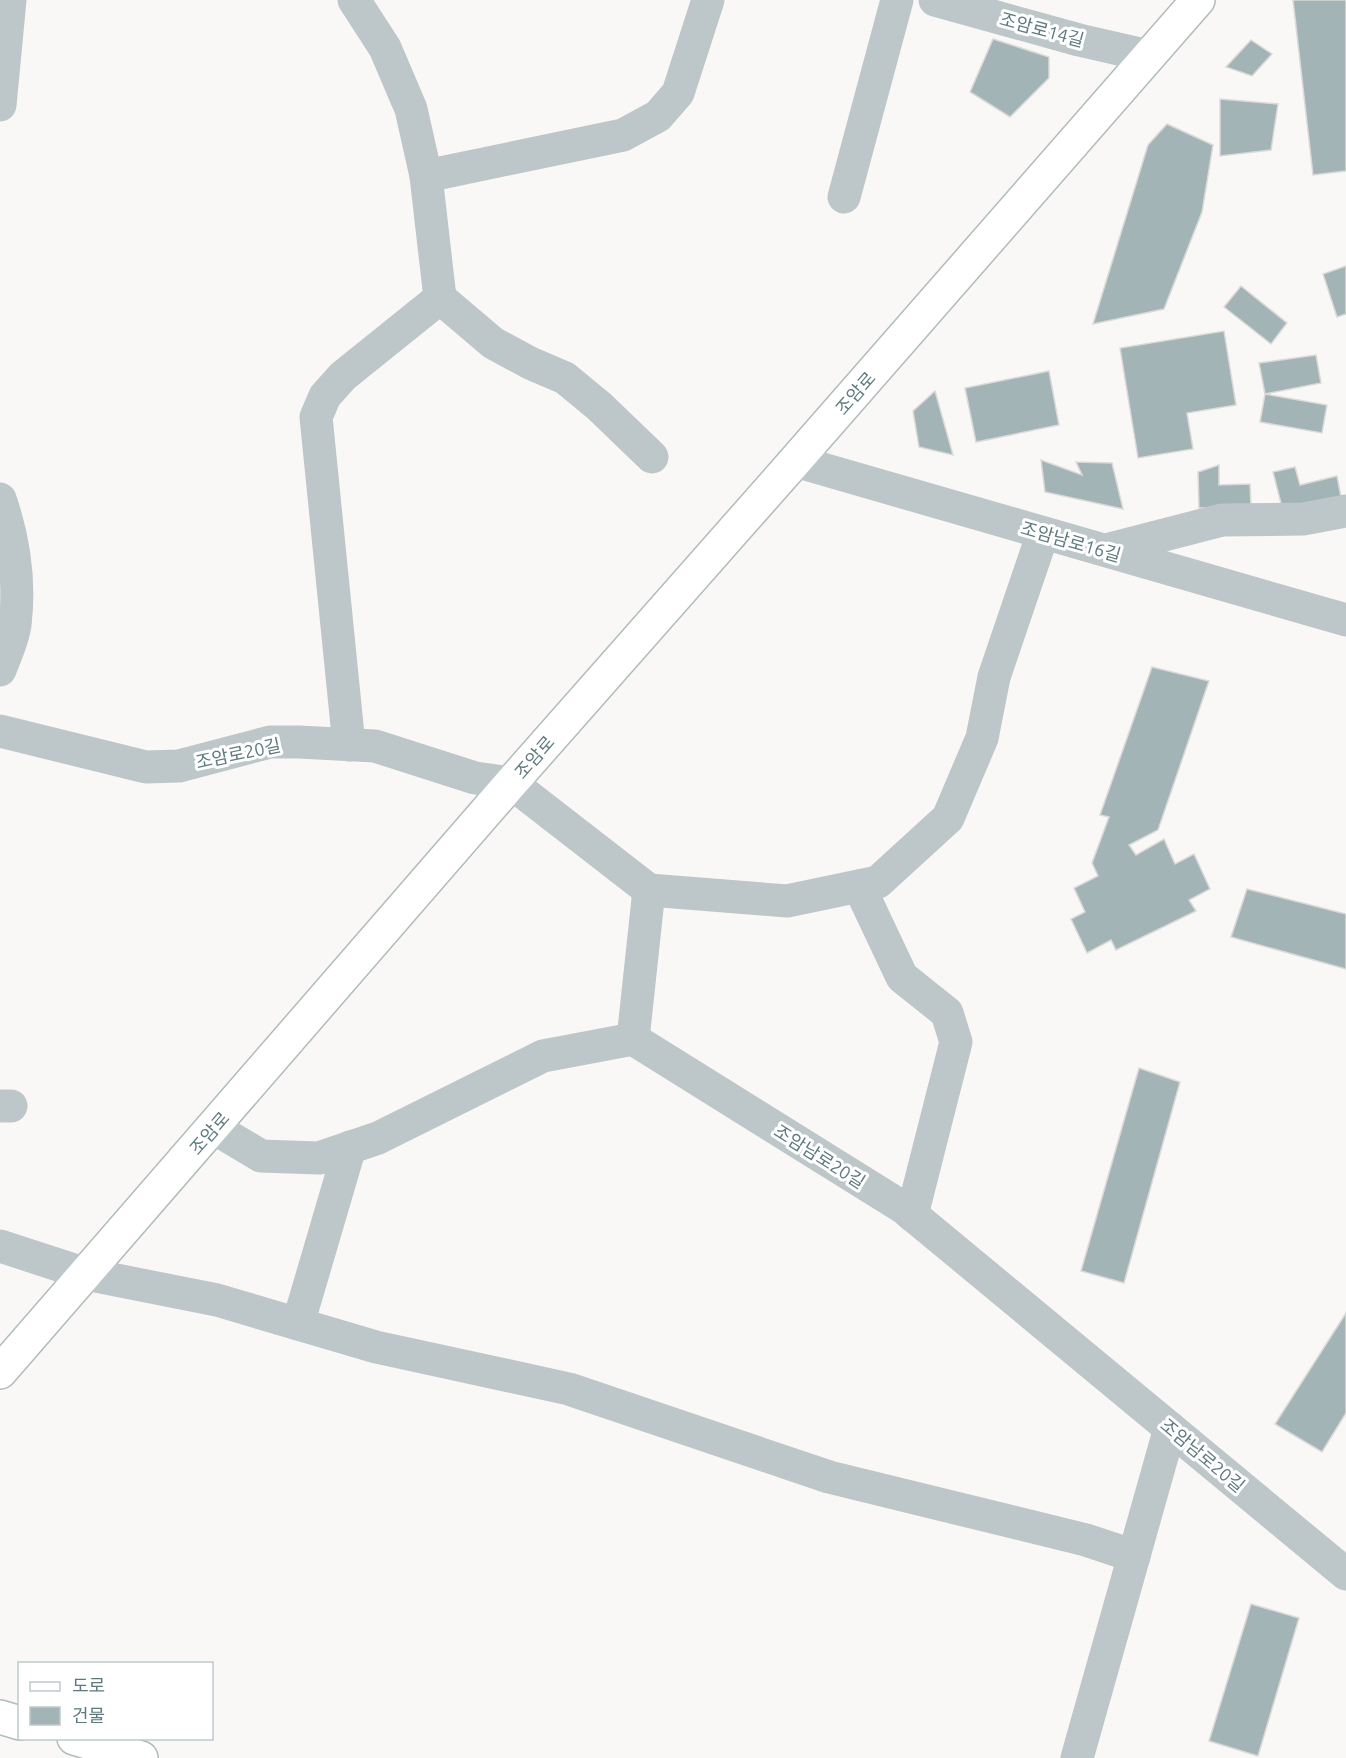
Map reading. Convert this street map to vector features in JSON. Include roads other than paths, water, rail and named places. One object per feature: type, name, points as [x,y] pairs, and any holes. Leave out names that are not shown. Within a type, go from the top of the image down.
[{"type":"main road","name":"조암로","points":[[0,1372],[511,783],[1198,0]]},
{"type":"main road","points":[[0,1717],[18,1722]]},
{"type":"main road","points":[[81,1740],[141,1758]]},
{"type":"street","points":[[0,105],[10,0]]},
{"type":"street","points":[[354,0],[385,48],[411,109],[426,176],[440,298],[493,343],[530,363],[565,378],[599,406],[652,457]]},
{"type":"street","points":[[426,176],[623,135],[658,116],[678,93],[708,0]]},
{"type":"street","points":[[844,197],[897,0]]},
{"type":"street","name":"조암로14길","points":[[935,0],[1079,40],[1149,56]]},
{"type":"street","points":[[349,744],[316,417],[325,396],[343,376],[440,298]]},
{"type":"street","name":"조암남로16길","points":[[795,461],[1346,620]]},
{"type":"street","points":[[0,499],[13,549],[17,588],[15,627],[0,670]]},
{"type":"street","points":[[1105,551],[1222,520],[1303,519],[1346,511]]},
{"type":"street","points":[[214,1128],[261,1155],[319,1158],[378,1138],[543,1056],[633,1039],[649,890],[787,901],[878,882],[948,818],[982,738],[994,677],[1043,533]]},
{"type":"street","name":"조암로20길","points":[[0,731],[146,767],[178,766],[270,742],[375,746],[475,778],[511,783]]},
{"type":"street","name":"조암로","points":[[511,783],[649,890]]},
{"type":"street","points":[[859,886],[902,977],[947,1013],[956,1042],[912,1215]]},
{"type":"street","name":"조암남로20길","points":[[633,1039],[904,1208],[1346,1574]]},
{"type":"street","points":[[298,1324],[351,1147]]},
{"type":"street","points":[[0,1246],[86,1274],[218,1300],[376,1347],[568,1389],[829,1477],[1086,1540],[1134,1556]]},
{"type":"street","points":[[1077,1758],[1170,1428]]}]
